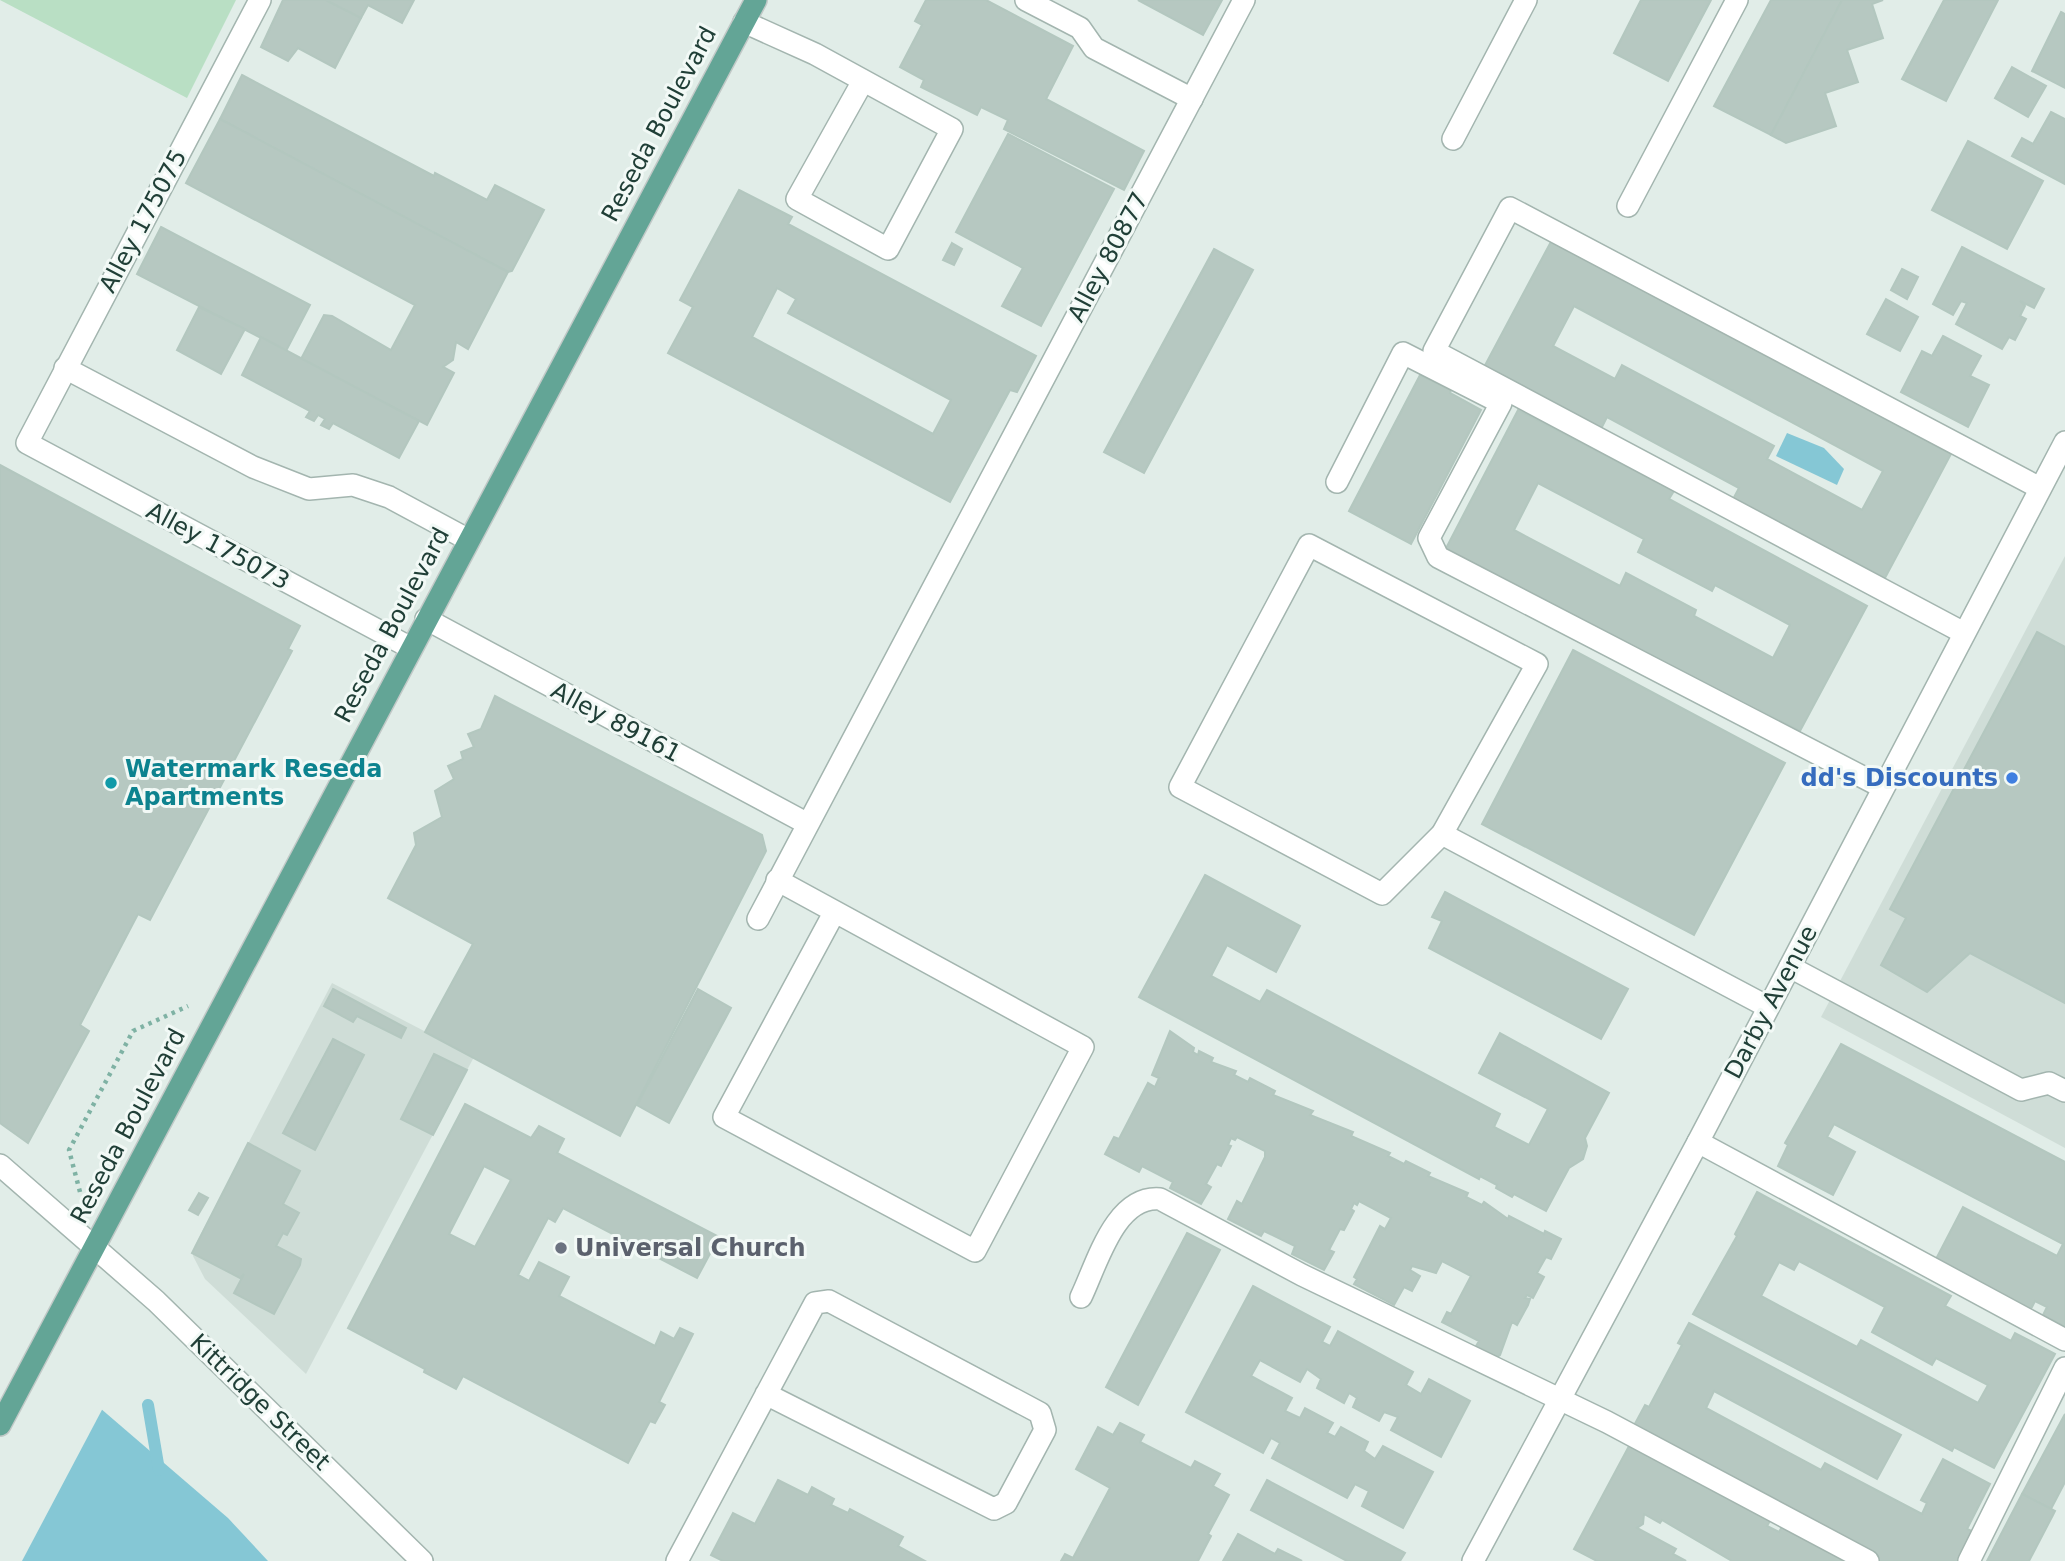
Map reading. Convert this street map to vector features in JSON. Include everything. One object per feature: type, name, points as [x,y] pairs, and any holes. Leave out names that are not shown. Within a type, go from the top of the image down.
[{"type":"main road","name":"Reseda Boulevard","points":[[0,1425],[467,539],[756,0]]},
{"type":"street","name":"Alley 175075","points":[[27,443],[260,0]]},
{"type":"street","points":[[1027,0],[1080,28],[1094,48],[1192,99]]},
{"type":"street","name":"Alley 80877","points":[[758,919],[1244,0]]},
{"type":"street","points":[[1453,139],[1526,0]]},
{"type":"street","points":[[1628,206],[1737,0]]},
{"type":"street","points":[[744,22],[815,54],[952,129],[888,249],[797,199],[863,81]]},
{"type":"street","points":[[1965,632],[1434,351],[1510,208],[2040,488]]},
{"type":"street","points":[[1337,482],[1403,353],[1501,403],[1429,538],[1438,557],[1882,787]]},
{"type":"street","points":[[65,368],[253,467],[309,489],[353,485],[389,497],[467,539]]},
{"type":"street","name":"Darby Avenue","points":[[1473,1561],[1698,1142],[2065,442]]},
{"type":"street","name":"Alley 175073","points":[[27,443],[411,648]]},
{"type":"street","points":[[1309,545],[1537,664],[1443,834],[1382,894],[1180,787],[1309,545]]},
{"type":"street","name":"Alley 89161","points":[[426,619],[809,819]]},
{"type":"street","points":[[1443,834],[1768,1007]]},
{"type":"street","points":[[777,880],[1083,1047],[975,1251],[724,1117],[834,913]]},
{"type":"street","points":[[1790,967],[2021,1090],[2049,1083],[2065,1091]]},
{"type":"street","points":[[1698,1142],[2065,1339]]},
{"type":"street","name":"Kittridge Street","points":[[0,1165],[174,1318],[422,1561]]},
{"type":"street","points":[[1081,1297],[1124,1214],[1132,1204],[1145,1198],[1160,1199],[1302,1275],[1560,1398],[1868,1561]]},
{"type":"street","points":[[677,1561],[766,1394],[815,1303],[829,1301],[1040,1413],[1045,1430],[1006,1503],[993,1509],[766,1394]]},
{"type":"street","points":[[1969,1561],[2065,1368]]},
{"type":"path","points":[[80,1196],[69,1150],[133,1031],[230,987]]},
{"type":"shaded area","points":[[2065,556],[2065,1148],[1821,1017]]},
{"type":"shaded area","points":[[332,983],[474,1057],[306,1374],[205,1279],[193,1256],[194,1247]]},
{"type":"green space","points":[[0,0],[236,0],[187,98]]},
{"type":"water","points":[[1787,433],[1824,448],[1844,469],[1837,485],[1776,456]]},
{"type":"water","points":[[0,1322],[228,1518],[268,1561],[0,1561]]},
{"type":"pier","points":[[0,1319],[104,1406],[22,1561],[0,1561]]},
{"type":"building","points":[[283,0],[326,0],[361,18],[335,68],[298,48],[288,61],[261,47]]},
{"type":"building","points":[[326,0],[414,0],[402,23],[368,5],[361,18]]},
{"type":"building","points":[[926,0],[986,0],[1073,46],[1046,99],[1144,151],[1124,190],[1004,129],[1008,120],[981,107],[977,115],[921,87],[924,80],[900,67],[922,25],[915,21]]},
{"type":"building","points":[[1138,0],[1222,0],[1203,35]]},
{"type":"building","points":[[1641,0],[1711,0],[1668,81],[1614,53]]},
{"type":"building","points":[[1771,0],[1842,0],[1771,135],[1714,106]]},
{"type":"building","points":[[1842,0],[1883,0],[1872,4],[1883,38],[1847,50],[1858,82],[1825,93],[1836,126],[1786,143],[1771,135]]},
{"type":"building","points":[[1944,0],[1998,0],[1946,101],[1902,79]]},
{"type":"building","points":[[2061,12],[2065,14],[2065,88],[2032,71]]},
{"type":"building","points":[[2012,67],[2046,86],[2028,117],[1995,98]]},
{"type":"building","points":[[242,75],[434,176],[435,173],[487,200],[495,185],[544,210],[512,271],[508,272],[220,119]]},
{"type":"building","points":[[2051,112],[2065,119],[2065,184],[2012,156],[2022,138],[2033,144]]},
{"type":"building","points":[[220,119],[508,272],[468,349],[456,342],[453,360],[443,367],[454,373],[427,425],[301,359],[324,315],[332,316],[391,350],[415,305],[186,183]]},
{"type":"building","points":[[1008,134],[1114,189],[1041,326],[1002,306],[1023,268],[956,232]]},
{"type":"building","points":[[1968,141],[2043,181],[2007,249],[1932,210]]},
{"type":"building","points":[[739,190],[792,217],[788,224],[1036,356],[1017,392],[1010,390],[950,502],[668,353],[693,307],[680,300]],"holes":[[[777,288],[796,299],[788,313],[951,400],[933,434],[752,337]]]},
{"type":"building","points":[[161,227],[310,305],[286,351],[137,274]]},
{"type":"building","points":[[1554,236],[1915,427],[1912,433],[1951,454],[1885,578],[1851,560],[1849,563],[1732,501],[1739,488],[1607,417],[1600,431],[1483,369]],"holes":[[[1574,306],[1883,471],[1862,510],[1767,459],[1774,446],[1622,365],[1615,379],[1553,346]]]},
{"type":"building","points":[[952,243],[962,249],[954,265],[943,260]]},
{"type":"building","points":[[1962,247],[2044,289],[2034,308],[2020,301],[2025,306],[2020,316],[2026,319],[2015,340],[2009,337],[2002,349],[1956,324],[1967,303],[1961,301],[1953,315],[1933,304]]},
{"type":"building","points":[[1214,249],[1253,270],[1144,473],[1104,452]]},
{"type":"building","points":[[1902,269],[1918,277],[1907,299],[1891,290]]},
{"type":"building","points":[[1886,299],[1918,317],[1900,351],[1867,334]]},
{"type":"building","points":[[199,307],[245,329],[221,374],[177,350]]},
{"type":"building","points":[[1943,336],[1981,356],[1970,376],[1989,385],[1968,427],[1901,392],[1922,351],[1932,356]]},
{"type":"building","points":[[261,337],[419,421],[399,458],[333,423],[329,429],[321,425],[325,419],[318,415],[314,421],[306,417],[310,411],[242,375]]},
{"type":"building","points":[[1420,375],[1451,390],[1450,393],[1481,410],[1411,544],[1349,511]]},
{"type":"building","points":[[1518,410],[1674,491],[1669,499],[1867,606],[1800,731],[1759,710],[1757,713],[1601,629],[1597,636],[1443,554]],"holes":[[[1538,483],[1644,539],[1638,552],[1712,591],[1715,585],[1790,625],[1773,658],[1694,616],[1696,610],[1626,573],[1620,586],[1514,530]]]},
{"type":"building","name":"Watermark Reseda Apartments","points":[[0,465],[300,626],[288,649],[292,651],[150,920],[138,914],[80,1025],[89,1031],[28,1143],[0,1123]]},
{"type":"building","name":"dd's Discounts","points":[[2037,632],[2065,647],[2065,1003],[1970,953],[1927,992],[1881,965],[1906,918],[1890,909]]},
{"type":"building","points":[[1573,650],[1785,763],[1694,935],[1482,824]]},
{"type":"building","points":[[495,696],[762,835],[766,851],[620,1136],[425,1032],[473,944],[388,898],[416,845],[414,833],[442,817],[435,791],[454,779],[448,766],[463,759],[461,752],[474,747],[468,734],[481,729]]},
{"type":"building","points":[[1205,875],[1300,926],[1276,972],[1227,945],[1211,976],[1260,1002],[1267,990],[1500,1114],[1494,1127],[1529,1145],[1548,1109],[1479,1073],[1500,1033],[1609,1093],[1585,1138],[1587,1146],[1583,1159],[1569,1168],[1546,1211],[1514,1194],[1512,1197],[1496,1188],[1497,1185],[1480,1176],[1479,1179],[1139,997]]},
{"type":"building","points":[[1445,892],[1628,989],[1601,1039],[1429,948],[1442,921],[1432,917]]},
{"type":"building","points":[[333,989],[406,1028],[401,1038],[357,1016],[353,1022],[324,1006]]},
{"type":"building","points":[[698,989],[731,1008],[669,1123],[637,1105]]},
{"type":"building","points":[[1170,1031],[1194,1048],[1193,1052],[1198,1055],[1199,1051],[1213,1058],[1211,1062],[1236,1071],[1234,1075],[1248,1082],[1250,1078],[1275,1091],[1273,1095],[1313,1111],[1310,1115],[1353,1132],[1351,1136],[1390,1153],[1388,1156],[1404,1164],[1406,1161],[1430,1173],[1428,1176],[1468,1193],[1466,1197],[1482,1205],[1484,1202],[1508,1219],[1509,1216],[1544,1234],[1545,1231],[1561,1239],[1551,1259],[1546,1257],[1537,1273],[1544,1277],[1533,1298],[1527,1295],[1525,1298],[1530,1299],[1528,1305],[1517,1325],[1512,1322],[1500,1355],[1497,1357],[1476,1346],[1479,1341],[1442,1322],[1447,1312],[1451,1314],[1471,1276],[1442,1261],[1436,1273],[1412,1266],[1410,1270],[1420,1276],[1412,1291],[1404,1287],[1394,1305],[1354,1284],[1357,1279],[1354,1277],[1380,1226],[1385,1229],[1391,1218],[1359,1201],[1357,1205],[1354,1203],[1351,1209],[1354,1211],[1344,1230],[1340,1229],[1329,1250],[1334,1252],[1324,1270],[1292,1254],[1295,1246],[1264,1231],[1261,1236],[1228,1219],[1237,1201],[1242,1204],[1265,1157],[1265,1151],[1237,1137],[1235,1140],[1231,1138],[1228,1145],[1231,1146],[1221,1166],[1217,1164],[1206,1184],[1211,1187],[1201,1204],[1170,1188],[1173,1182],[1142,1166],[1139,1172],[1105,1154],[1114,1137],[1119,1139],[1148,1083],[1155,1087],[1159,1078],[1152,1075]]},
{"type":"building","points":[[333,1039],[364,1055],[315,1150],[283,1133]]},
{"type":"building","points":[[1841,1044],[2065,1162],[2065,1327],[2043,1315],[2047,1307],[2035,1301],[2031,1309],[1936,1259],[1963,1207],[2057,1256],[2063,1244],[1834,1124],[1827,1137],[1855,1152],[1833,1195],[1778,1166],[1788,1145],[1785,1143]]},
{"type":"building","points":[[434,1054],[467,1070],[433,1135],[401,1119]]},
{"type":"building","points":[[465,1104],[531,1138],[539,1126],[564,1139],[557,1153],[719,1237],[697,1278],[563,1208],[555,1222],[548,1218],[518,1275],[529,1281],[539,1262],[569,1277],[559,1296],[655,1346],[661,1332],[674,1339],[680,1328],[693,1334],[659,1402],[665,1405],[655,1423],[650,1421],[628,1463],[463,1376],[456,1389],[424,1372],[425,1369],[348,1328]],"holes":[[[484,1166],[511,1180],[475,1247],[449,1234]]]},
{"type":"building","points":[[248,1143],[300,1171],[283,1204],[299,1213],[287,1235],[283,1233],[276,1246],[301,1259],[300,1265],[274,1314],[234,1293],[244,1274],[240,1278],[192,1253]]},
{"type":"building","points":[[1757,1192],[1951,1296],[1945,1306],[2011,1341],[2015,1333],[2055,1354],[1994,1468],[1954,1447],[1952,1451],[1693,1314],[1737,1236],[1735,1234]],"holes":[[[1799,1261],[1885,1307],[1872,1332],[1932,1365],[1936,1358],[1988,1385],[1978,1403],[1861,1340],[1857,1347],[1761,1296],[1779,1262],[1794,1270]]]},
{"type":"building","points":[[199,1193],[208,1198],[198,1215],[189,1210]]},
{"type":"building","points":[[1187,1233],[1220,1250],[1138,1405],[1106,1387]]},
{"type":"building","points":[[1253,1286],[1330,1327],[1322,1342],[1330,1346],[1338,1331],[1413,1372],[1406,1385],[1421,1394],[1429,1379],[1470,1401],[1441,1457],[1391,1430],[1398,1417],[1384,1412],[1379,1421],[1353,1407],[1357,1398],[1349,1393],[1344,1403],[1317,1388],[1321,1379],[1307,1369],[1300,1382],[1260,1360],[1251,1376],[1292,1398],[1285,1411],[1300,1418],[1305,1408],[1333,1423],[1327,1433],[1335,1437],[1341,1427],[1368,1442],[1364,1451],[1375,1459],[1383,1446],[1433,1472],[1403,1528],[1362,1506],[1369,1491],[1355,1484],[1347,1498],[1272,1458],[1280,1443],[1271,1438],[1263,1453],[1186,1412]]},
{"type":"building","points":[[1689,1323],[1901,1435],[1877,1479],[1714,1391],[1706,1408],[1821,1470],[1825,1463],[1922,1514],[1927,1503],[1921,1500],[1943,1459],[1990,1484],[1967,1529],[1974,1532],[1959,1561],[1877,1561],[1766,1502],[1770,1496],[1753,1487],[1749,1493],[1631,1431],[1645,1405],[1649,1407],[1682,1345],[1678,1343]]},
{"type":"building","points":[[2065,1414],[2065,1482],[2051,1509],[2022,1494]]},
{"type":"building","points":[[1120,1423],[1144,1435],[1140,1442],[1191,1468],[1195,1461],[1220,1474],[1213,1486],[1229,1495],[1208,1534],[1211,1536],[1198,1561],[1061,1561],[1065,1554],[1073,1558],[1110,1488],[1076,1469],[1098,1427],[1113,1435]]},
{"type":"building","points":[[1629,1446],[1771,1519],[1767,1526],[1779,1532],[1783,1525],[1850,1561],[1732,1561],[1662,1520],[1660,1523],[1644,1514],[1643,1524],[1637,1528],[1676,1549],[1673,1554],[1686,1561],[1597,1561],[1574,1549]]},
{"type":"building","points":[[778,1480],[808,1495],[812,1487],[834,1499],[831,1505],[848,1513],[850,1509],[903,1537],[898,1546],[925,1561],[723,1561],[711,1555],[733,1513],[755,1524]]},
{"type":"building","points":[[1267,1480],[1405,1553],[1400,1561],[1347,1561],[1251,1510]]},
{"type":"building","points":[[2022,1494],[2055,1511],[2029,1561],[1987,1561]]},
{"type":"building","points":[[1238,1534],[1275,1554],[1278,1549],[1302,1561],[1223,1561]]},
{"type":"waterway","points":[[148,1405],[159,1470]]},
{"type":"place","name":"dd's Discounts","points":[[2012,778]]},
{"type":"place","name":"Watermark Reseda Apartments","points":[[111,783]]},
{"type":"place","name":"Universal Church","points":[[561,1248]]}]
